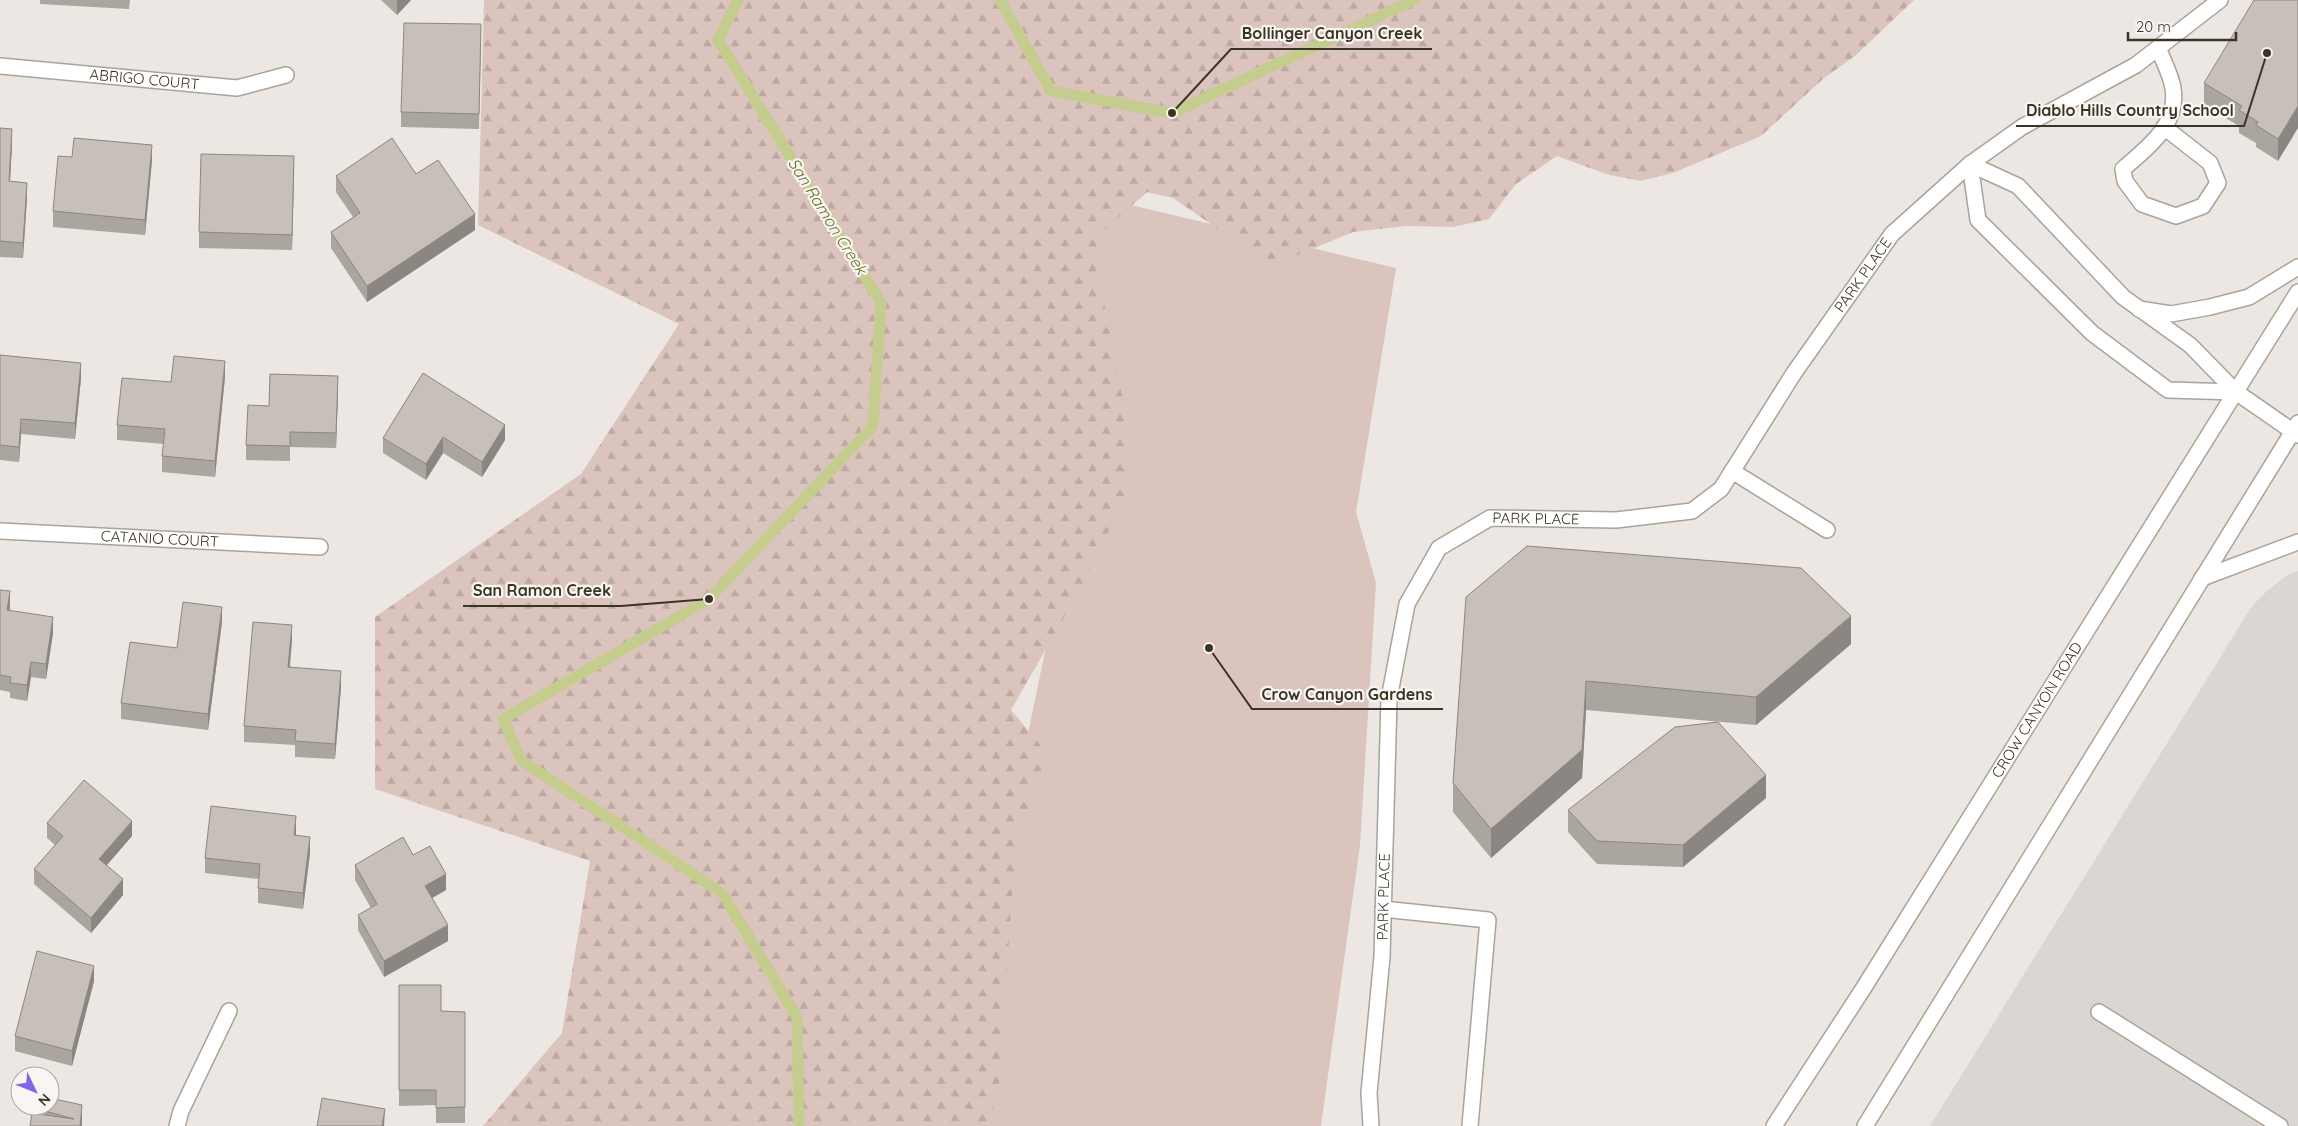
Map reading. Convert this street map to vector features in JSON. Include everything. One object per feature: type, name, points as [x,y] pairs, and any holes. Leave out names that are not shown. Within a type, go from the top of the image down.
[{"type":"street","name":"PARK PLACE","points":[[1371,1126],[1370,1093],[1382,957],[1389,699],[1407,604],[1439,548],[1490,518],[1616,520],[1692,511],[1721,489],[1794,373],[1892,234],[1970,164],[2022,127],[2136,65],[2220,0]]},
{"type":"street","points":[[2158,48],[2173,88],[2173,114],[2154,141],[2123,169],[2125,181],[2142,204],[2176,216],[2204,206],[2218,183],[2210,162],[2164,127]]},
{"type":"street","name":"ABRIGO COURT","points":[[0,66],[236,88],[286,75]]},
{"type":"street","points":[[1865,1126],[2202,578],[2296,430],[2236,392],[2190,345],[2123,298],[2018,186],[1970,164]]},
{"type":"street","points":[[1970,164],[1978,220],[2092,334],[2168,390],[2236,392]]},
{"type":"street","points":[[2139,309],[2171,314],[2249,297],[2298,267]]},
{"type":"street","name":"CROW CANYON ROAD","points":[[1774,1126],[1863,989],[2298,292]]},
{"type":"street","points":[[1732,471],[1827,530]]},
{"type":"street","name":"CATANIO COURT","points":[[0,531],[320,547]]},
{"type":"street","points":[[2202,578],[2298,542]]},
{"type":"street","points":[[1383,909],[1488,920],[1470,1126]]},
{"type":"street","points":[[177,1126],[180,1111],[229,1011]]},
{"type":"street","points":[[2099,1012],[2280,1126]]},
{"type":"shaded area","points":[[2298,571],[2298,1126],[1930,1126],[2252,606],[2286,576]]},
{"type":"green space","points":[[484,0],[1914,0],[1855,56],[1824,78],[1761,136],[1673,173],[1640,181],[1606,174],[1557,156],[1516,184],[1489,219],[1453,227],[1406,226],[1353,232],[1281,262],[1263,260],[1173,198],[1147,192],[1099,235],[1097,266],[1130,437],[1127,496],[1075,598],[1011,710],[1047,753],[1034,795],[1019,833],[1012,893],[1000,1079],[989,1126],[483,1126],[562,1033],[590,861],[375,789],[375,617],[581,474],[679,324],[478,225]]},
{"type":"green space","points":[[1076,192],[1396,268],[1356,512],[1376,583],[1360,845],[1321,1126],[947,1126],[1069,535]]},
{"type":"building","points":[[2254,0],[2298,0],[2298,106],[2278,139],[2256,125],[2258,122],[2239,110],[2242,106],[2204,83]]},
{"type":"building","points":[[404,23],[481,24],[479,114],[401,112]]},
{"type":"building","points":[[0,128],[12,129],[9,181],[27,183],[23,243],[0,241]]},
{"type":"building","points":[[74,138],[152,145],[145,220],[53,211],[58,156],[72,157]]},
{"type":"building","points":[[392,138],[416,174],[438,160],[475,214],[367,286],[331,232],[360,213],[336,176]]},
{"type":"building","points":[[201,154],[294,156],[292,235],[199,232]]},
{"type":"building","points":[[0,355],[81,363],[75,423],[21,419],[19,447],[0,445]]},
{"type":"building","points":[[174,356],[225,361],[215,461],[162,456],[165,429],[117,425],[122,378],[171,382]]},
{"type":"building","points":[[423,373],[505,425],[482,462],[443,437],[426,464],[383,438]]},
{"type":"building","points":[[270,374],[338,376],[336,433],[290,432],[290,446],[246,445],[248,405],[269,406]]},
{"type":"building","points":[[1527,546],[1801,568],[1851,616],[1756,697],[1586,681],[1582,750],[1491,829],[1453,783],[1466,597]]},
{"type":"building","points":[[0,590],[10,591],[7,610],[53,617],[46,664],[31,662],[27,685],[10,683],[11,677],[0,675]]},
{"type":"building","points":[[183,602],[222,607],[208,714],[121,703],[130,642],[177,648]]},
{"type":"building","points":[[253,622],[292,625],[288,667],[341,671],[335,744],[295,741],[296,730],[244,726]]},
{"type":"building","points":[[1718,722],[1766,775],[1683,845],[1597,841],[1568,810],[1675,727]]},
{"type":"building","points":[[84,780],[132,821],[99,859],[123,879],[91,918],[34,869],[63,836],[47,823]]},
{"type":"building","points":[[211,806],[296,816],[294,835],[310,837],[303,893],[258,888],[260,864],[205,858]]},
{"type":"building","points":[[403,837],[413,855],[430,846],[446,874],[425,886],[448,925],[384,961],[358,915],[377,904],[355,865]]},
{"type":"building","points":[[37,951],[94,966],[72,1051],[15,1036]]},
{"type":"building","points":[[399,985],[441,985],[441,1011],[465,1012],[465,1107],[436,1108],[436,1090],[399,1090]]},
{"type":"building","points":[[322,1098],[385,1109],[382,1126],[317,1126]]},
{"type":"building","points":[[60,1100],[82,1105],[80,1126],[30,1126],[32,1116],[53,1116],[74,1119],[60,1115]]},
{"type":"waterway","name":"San Ramon Creek","points":[[738,0],[718,40],[881,303],[873,426],[709,599],[503,719],[521,760],[722,893],[797,1017],[799,1126]]},
{"type":"waterway","points":[[1000,0],[1051,91],[1172,113],[1414,0]]},
{"type":"place","name":"Diablo Hills Country School","points":[[2267,53]]},
{"type":"place","name":"Bollinger Canyon Creek","points":[[1172,113]]},
{"type":"place","name":"San Ramon Creek","points":[[709,599]]},
{"type":"place","name":"Crow Canyon Gardens","points":[[1209,648]]}]
